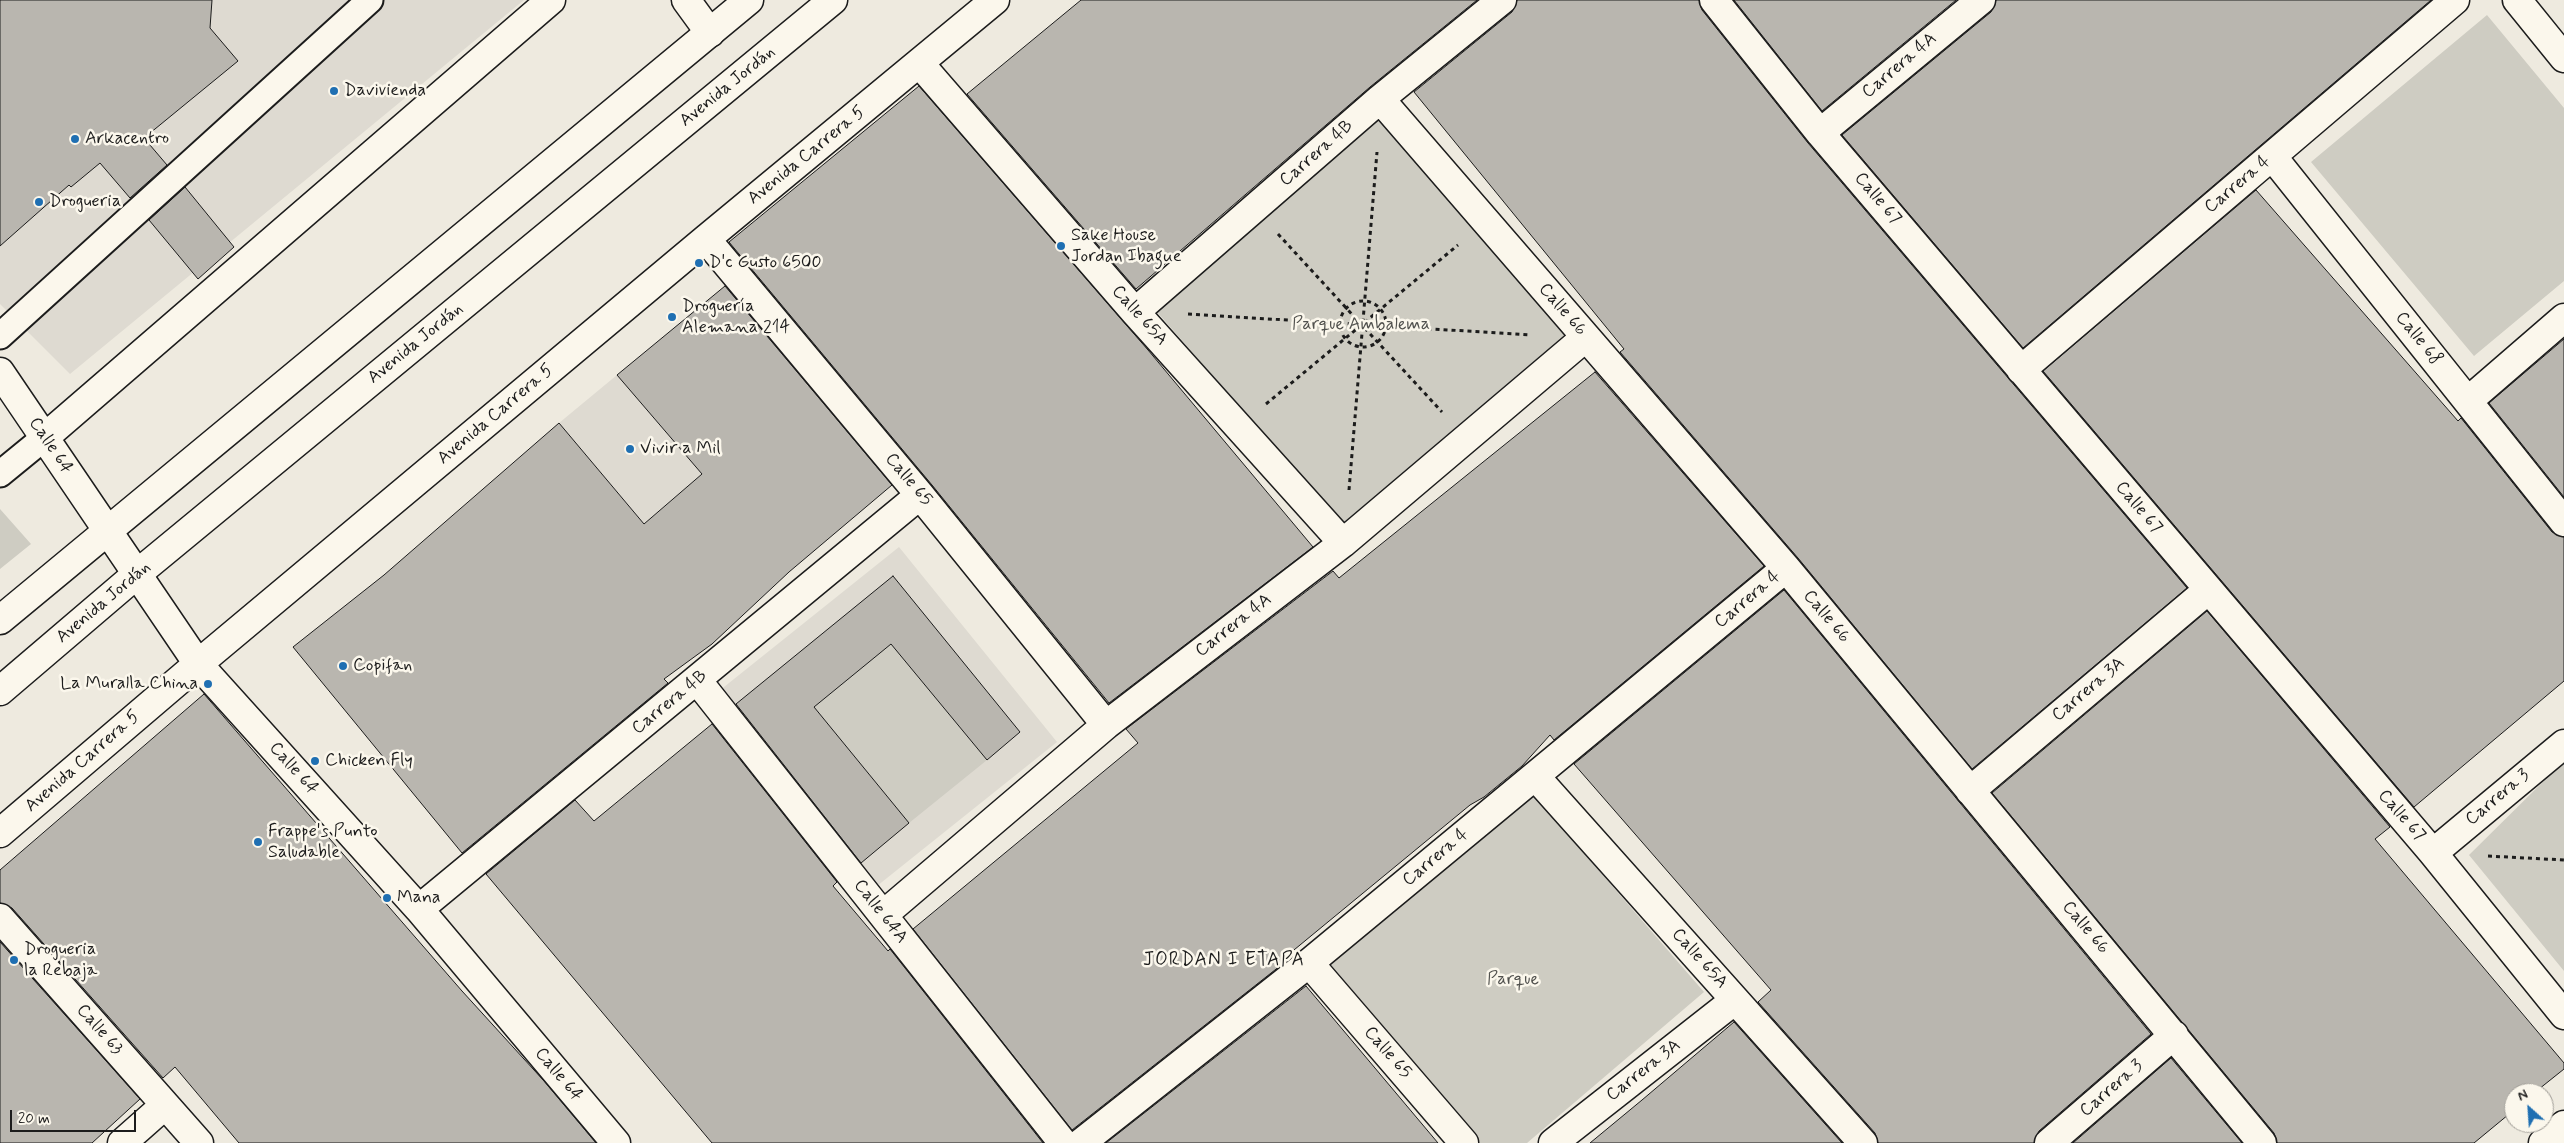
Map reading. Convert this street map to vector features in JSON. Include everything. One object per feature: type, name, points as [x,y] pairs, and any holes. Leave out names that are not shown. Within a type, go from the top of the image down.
[{"type":"street","points":[[44,438],[551,0]]},
{"type":"street","points":[[686,0],[710,33]]},
{"type":"street","points":[[0,620],[749,0]]},
{"type":"street","name":"Avenida Jordán","points":[[0,691],[136,574],[833,0]]},
{"type":"street","name":"Avenida Carrera 5","points":[[0,833],[198,664],[995,0]]},
{"type":"street","name":"Carrera 4B","points":[[1135,312],[1380,98],[1502,0]]},
{"type":"street","name":"Calle 67","points":[[1714,0],[1820,133],[2433,853],[2564,1015]]},
{"type":"street","name":"Carrera 4A","points":[[1820,133],[1980,0]]},
{"type":"street","name":"Carrera 4","points":[[2021,370],[2455,0]]},
{"type":"street","points":[[2517,0],[2564,58]]},
{"type":"street","name":"Calle 65A","points":[[920,64],[1135,312],[1342,543]]},
{"type":"street","name":"Calle 66","points":[[1380,98],[1786,568],[2262,1143]]},
{"type":"street","name":"Calle 68","points":[[2272,156],[2564,522]]},
{"type":"street","name":"Calle 65","points":[[706,239],[920,495],[1106,725]]},
{"type":"street","points":[[2468,402],[2564,318]]},
{"type":"street","name":"Carrera 4A","points":[[883,915],[1106,725],[1342,543],[1586,337]]},
{"type":"street","name":"Calle 64","points":[[0,372],[198,664],[419,909],[610,1141]]},
{"type":"street","name":"Carrera 4B","points":[[419,909],[920,495]]},
{"type":"street","name":"Carrera 4","points":[[1081,1143],[1309,963],[1786,568]]},
{"type":"street","name":"Carrera 3A","points":[[1970,791],[2208,590]]},
{"type":"street","name":"Calle 64A","points":[[697,680],[1063,1143]]},
{"type":"street","name":"Carrera 3","points":[[2433,853],[2564,744]]},
{"type":"street","name":"Calle 65A","points":[[1535,776],[1863,1143]]},
{"type":"street","name":"Calle 63","points":[[0,918],[199,1143]]},
{"type":"street","name":"Calle 65","points":[[1309,963],[1464,1143]]},
{"type":"street","name":"Carrera 3A","points":[[1553,1143],[1735,1000]]},
{"type":"street","name":"Carrera 3","points":[[2049,1143],[2174,1035]]},
{"type":"street","points":[[122,1143],[165,1105]]},
{"type":"street","points":[[2543,1143],[2564,1125]]},
{"type":"lane","points":[[0,336],[370,0]]},
{"type":"lane","points":[[0,474],[44,438]]},
{"type":"path","points":[[1342,543],[1380,98]]},
{"type":"path","points":[[1253,209],[1347,307],[1466,438]]},
{"type":"path","points":[[1240,428],[1486,221]]},
{"type":"path","points":[[1364,301],[1372,302],[1381,309],[1386,316],[1386,326],[1384,334],[1378,342],[1360,348],[1353,346],[1345,339],[1340,323],[1342,314],[1347,307],[1364,301]]},
{"type":"path","points":[[1135,312],[1586,337]]},
{"type":"path","points":[[2433,853],[2564,860]]},
{"type":"shaded area","name":"Arkacentro","points":[[0,0],[524,0],[70,374],[0,304]]},
{"type":"shaded area","name":"Vivir a Mil","points":[[617,375],[702,474],[644,524],[559,423]]},
{"type":"shaded area","points":[[899,547],[1057,742],[872,890],[714,695]]},
{"type":"green space","points":[[2487,15],[2564,108],[2564,281],[2474,356],[2311,162]]},
{"type":"green space","name":"Parque Ambalema","points":[[1380,115],[1571,338],[1346,528],[1157,312]]},
{"type":"green space","points":[[0,509],[31,544],[0,569]]},
{"type":"green space","points":[[891,644],[987,760],[909,823],[814,707]]},
{"type":"green space","points":[[2564,761],[2564,971],[2469,855]]},
{"type":"green space","name":"Parque","points":[[1530,791],[1704,992],[1527,1143],[1478,1143],[1326,966]]},
{"type":"building","name":"Arkacentro","points":[[0,0],[212,0],[210,28],[238,61],[144,138],[167,165],[130,198],[100,163],[71,187],[69,185],[0,246]]},
{"type":"building","points":[[1081,0],[1477,0],[1370,87],[1136,289],[967,94]]},
{"type":"building","points":[[1517,0],[1699,0],[1702,10],[1808,143],[2187,588],[1972,769],[1798,558],[1620,352],[1624,349],[1414,92],[1512,12]]},
{"type":"building","points":[[1734,0],[1956,0],[1822,111]]},
{"type":"building","points":[[1996,0],[2431,0],[2023,348],[1842,135],[1991,12]]},
{"type":"building","points":[[919,86],[1148,350],[1313,547],[1109,703],[932,485],[729,242]]},
{"type":"building","points":[[185,187],[234,247],[198,279],[149,220]]},
{"type":"building","points":[[2256,190],[2458,421],[2461,418],[2552,532],[2564,537],[2564,681],[2414,807],[2043,371]]},
{"type":"building","points":[[725,286],[892,485],[789,572],[712,644],[664,679],[668,683],[462,853],[293,647],[384,575],[559,423],[644,524],[702,474],[617,375]]},
{"type":"building","points":[[2564,339],[2564,497],[2489,403]]},
{"type":"building","points":[[1595,372],[1764,566],[1554,740],[1550,735],[1522,766],[1484,797],[1470,805],[1283,959],[1285,962],[1072,1130],[913,929],[1138,743],[1126,729],[1333,571],[1339,578]]},
{"type":"building","points":[[893,576],[1020,732],[987,760],[891,644],[814,707],[909,823],[861,863],[736,704]]},
{"type":"building","points":[[1784,590],[2151,1034],[2039,1131],[2034,1143],[1878,1143],[1875,1133],[1758,1002],[1771,990],[1574,764]]},
{"type":"building","points":[[2207,611],[2390,827],[2375,839],[2564,1063],[2564,1069],[2546,1083],[2504,1083],[2504,1118],[2474,1143],[2277,1143],[2274,1133],[1992,793]]},
{"type":"building","points":[[204,694],[462,991],[544,1081],[596,1143],[239,1143],[175,1067],[163,1078],[12,908],[0,903],[0,870]]},
{"type":"building","points":[[712,724],[837,882],[833,886],[888,951],[890,949],[1043,1143],[712,1143],[486,874],[575,800],[594,821]]},
{"type":"building","points":[[0,942],[140,1099],[92,1143],[0,1143]]},
{"type":"building","points":[[1306,986],[1438,1143],[1106,1143]]},
{"type":"building","points":[[1734,1022],[1842,1143],[1590,1143],[1642,1100]]},
{"type":"building","points":[[2171,1058],[2242,1143],[2073,1143]]},
{"type":"place","name":"Davivienda","points":[[334,91]]},
{"type":"place","name":"Arkacentro","points":[[75,139]]},
{"type":"place","name":"Drogueria","points":[[39,202]]},
{"type":"place","name":"Sake House Jordan Ibague","points":[[1061,246]]},
{"type":"place","name":"D'c Gusto 6500","points":[[699,263]]},
{"type":"place","name":"Droguería Alemana 214","points":[[672,317]]},
{"type":"place","name":"Vivir a Mil","points":[[630,449]]},
{"type":"place","name":"Copifan","points":[[343,666]]},
{"type":"place","name":"La Muralla China","points":[[208,684]]},
{"type":"place","name":"Chicken Fly","points":[[315,761]]},
{"type":"place","name":"Frappe's Punto Saludable","points":[[258,842]]},
{"type":"place","name":"Mana","points":[[387,898]]},
{"type":"place","name":"Drogueria la Rebaja","points":[[14,960]]},
{"type":"district","name":"JORDAN I ETAPA","points":[[1224,961]]}]
